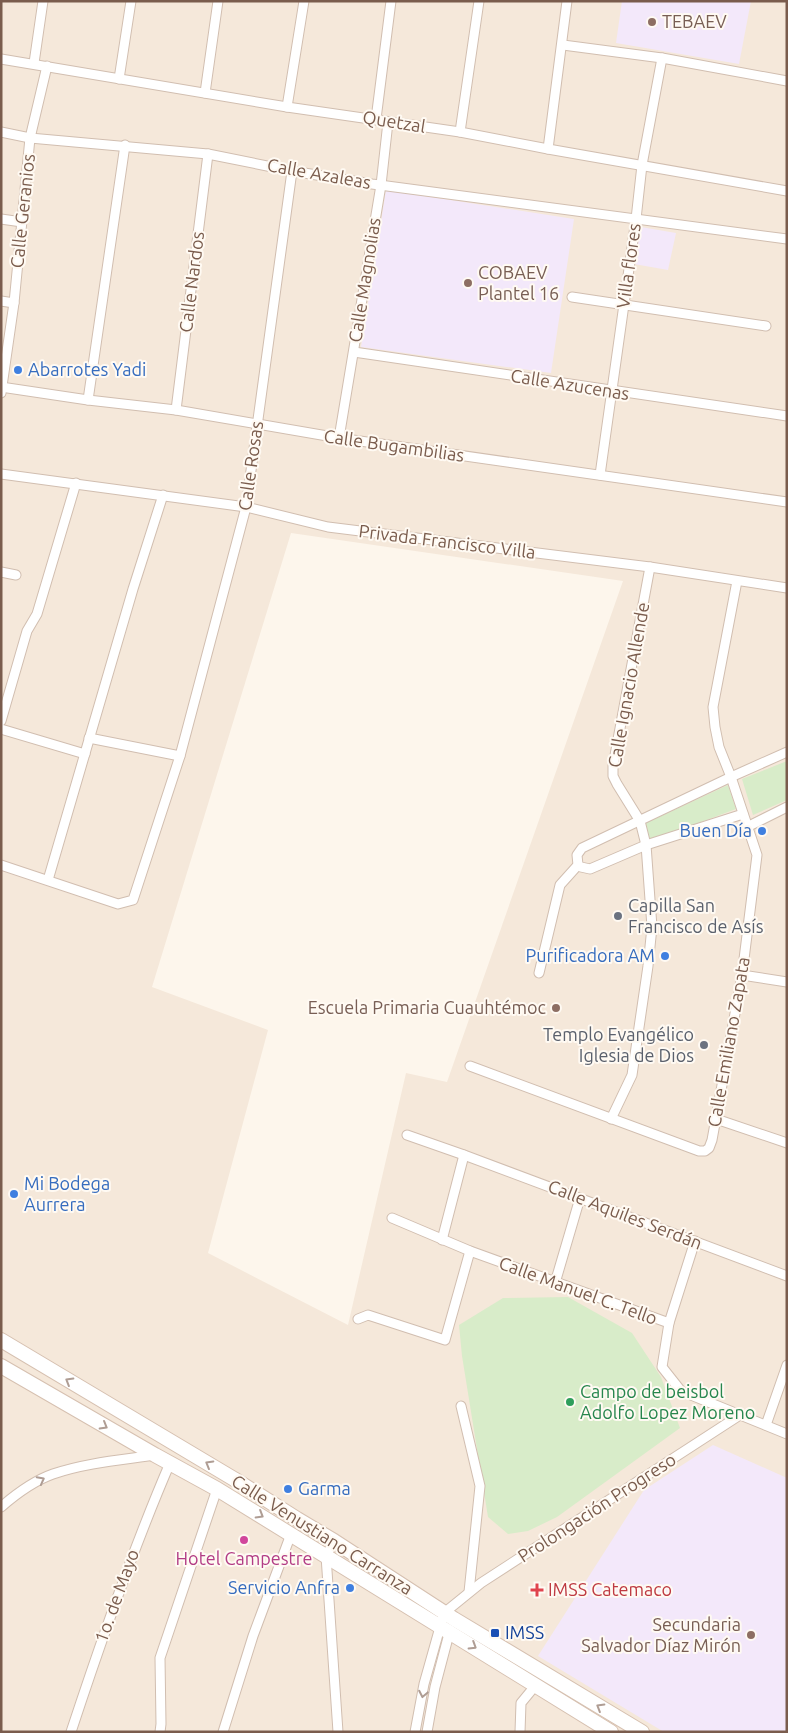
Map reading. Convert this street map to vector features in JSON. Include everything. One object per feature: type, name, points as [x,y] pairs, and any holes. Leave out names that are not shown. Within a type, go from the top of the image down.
[{"type":"main road","name":"Calle Venustiano Carranza","points":[[1,1340],[334,1541],[535,1686],[611,1732]]},
{"type":"main road","name":"Calle Venustiano Carranza","points":[[1,1366],[170,1464],[217,1489],[326,1556],[642,1732]]},
{"type":"street","points":[[34,63],[43,1]]},
{"type":"street","points":[[119,79],[131,1]]},
{"type":"street","points":[[205,93],[218,1]]},
{"type":"street","points":[[287,107],[304,1]]},
{"type":"street","points":[[376,119],[391,1]]},
{"type":"street","points":[[460,132],[479,1]]},
{"type":"street","points":[[548,149],[563,45],[567,1]]},
{"type":"street","points":[[563,45],[662,58],[787,81]]},
{"type":"street","name":"Villa flores","points":[[600,475],[613,391],[642,165],[662,58]]},
{"type":"street","name":"Quetzal","points":[[1,59],[34,63],[287,107],[460,132],[787,191]]},
{"type":"street","name":"Calle Geranios","points":[[2,389],[14,303],[30,138],[47,66]]},
{"type":"street","name":"Calle Magnolias","points":[[339,438],[381,185],[388,122]]},
{"type":"street","name":"Calle Azaleas","points":[[1,132],[30,138],[125,145],[208,154],[292,171],[381,185],[787,239]]},
{"type":"street","points":[[88,400],[125,145]]},
{"type":"street","name":"Calle Nardos","points":[[176,410],[208,154]]},
{"type":"street","name":"Calle Rosas","points":[[48,880],[118,904],[132,900],[180,756],[246,507],[292,171]]},
{"type":"street","points":[[1,219],[22,222]]},
{"type":"street","points":[[572,297],[766,326]]},
{"type":"street","points":[[1,301],[14,303]]},
{"type":"street","name":"Calle Azucenas","points":[[354,352],[787,416]]},
{"type":"street","name":"Calle Bugambilias","points":[[2,389],[176,410],[339,438],[787,502]]},
{"type":"street","name":"Privada Francisco Villa","points":[[1,474],[246,507],[328,527],[650,567],[787,588]]},
{"type":"street","points":[[1,720],[27,631],[37,614],[76,483]]},
{"type":"street","points":[[1,865],[48,880],[132,589],[163,495]]},
{"type":"street","name":"Calle Ignacio Allende","points":[[611,1119],[632,1076],[652,927],[646,845],[640,821],[613,776],[613,766],[650,567]]},
{"type":"street","points":[[1,572],[16,575]]},
{"type":"street","name":"Calle Emiliano Zapata","points":[[611,1119],[693,1149],[706,1151],[712,1140],[742,975],[757,855],[731,776],[719,747],[713,707],[737,581]]},
{"type":"street","points":[[1,729],[85,754]]},
{"type":"street","points":[[89,738],[180,756]]},
{"type":"street","points":[[539,973],[560,885],[578,865],[577,855],[582,848],[731,776],[787,752]]},
{"type":"street","points":[[747,827],[787,808]]},
{"type":"street","points":[[578,865],[590,869],[646,845],[743,814]]},
{"type":"street","points":[[742,975],[787,982]]},
{"type":"street","points":[[470,1066],[611,1119]]},
{"type":"street","points":[[716,1119],[787,1143]]},
{"type":"street","name":"Calle Aquiles Serdán","points":[[407,1135],[787,1276]]},
{"type":"street","points":[[442,1240],[464,1155]]},
{"type":"street","points":[[555,1283],[580,1198]]},
{"type":"street","name":"Calle Manuel C. Tello","points":[[392,1218],[470,1251],[669,1323],[662,1367],[681,1391],[787,1434]]},
{"type":"street","points":[[669,1323],[695,1241]]},
{"type":"street","points":[[358,1319],[368,1315],[445,1340],[470,1251]]},
{"type":"street","points":[[766,1425],[787,1365]]},
{"type":"street","points":[[461,1406],[480,1486],[469,1592]]},
{"type":"street","name":"Prolongación Progreso","points":[[447,1622],[456,1603],[469,1592],[740,1415]]},
{"type":"street","points":[[1,1507],[19,1492],[52,1474],[155,1455]]},
{"type":"street","name":"1o. de Mayo","points":[[71,1732],[107,1622],[141,1530],[170,1464]]},
{"type":"street","points":[[160,1732],[160,1658],[217,1489]]},
{"type":"street","points":[[223,1732],[254,1636],[291,1534]]},
{"type":"street","points":[[334,1541],[326,1556],[338,1732]]},
{"type":"street","points":[[415,1732],[424,1684],[447,1622]]},
{"type":"street","points":[[427,1732],[447,1622]]},
{"type":"street","points":[[520,1732],[522,1703],[535,1686]]},
{"type":"shaded area","points":[[1,1],[787,1],[787,1732],[1,1732]],"holes":[[[291,533],[623,581],[447,1082],[406,1073],[348,1325],[208,1253],[268,1030],[152,987]]]},
{"type":"shaded area","points":[[622,1],[751,1],[739,64],[616,43]]},
{"type":"shaded area","name":"COBAEV Plantel 16","points":[[386,190],[574,219],[551,373],[361,347]]},
{"type":"shaded area","points":[[641,227],[676,233],[668,270],[634,264]]},
{"type":"shaded area","points":[[713,1445],[787,1478],[786,1732],[664,1732],[538,1656],[644,1490]]},
{"type":"green space","points":[[787,761],[787,800],[753,815],[742,779]]},
{"type":"green space","points":[[728,785],[736,809],[650,841],[644,824]]},
{"type":"green space","name":"Campo de beisbol Adolfo Lopez Moreno","points":[[568,1297],[632,1333],[661,1377],[680,1428],[557,1517],[528,1531],[508,1534],[488,1517],[462,1356],[459,1325],[503,1298]]},
{"type":"place","name":"TEBAEV","points":[[652,22]]},
{"type":"place","name":"COBAEV Plantel 16","points":[[468,283]]},
{"type":"place","name":"Abarrotes Yadi","points":[[18,370]]},
{"type":"place","name":"Buen Día","points":[[762,831]]},
{"type":"place","name":"Capilla San Francisco de Asís","points":[[618,916]]},
{"type":"place","name":"Purificadora AM","points":[[665,956]]},
{"type":"place","name":"Escuela Primaria Cuauhtémoc","points":[[556,1008]]},
{"type":"place","name":"Templo Evangélico Iglesia de Dios","points":[[704,1045]]},
{"type":"place","name":"Mi Bodega Aurrera","points":[[14,1194]]},
{"type":"place","name":"Campo de beisbol Adolfo Lopez Moreno","points":[[570,1402]]},
{"type":"place","name":"Garma","points":[[288,1489]]},
{"type":"place","name":"Hotel Campestre","points":[[244,1540]]},
{"type":"place","name":"Servicio Anfra","points":[[350,1588]]},
{"type":"place","name":"IMSS Catemaco","points":[[537,1590]]},
{"type":"place","name":"IMSS","points":[[495,1633]]},
{"type":"place","name":"Secundaria Salvador Díaz Mirón","points":[[751,1635]]}]
